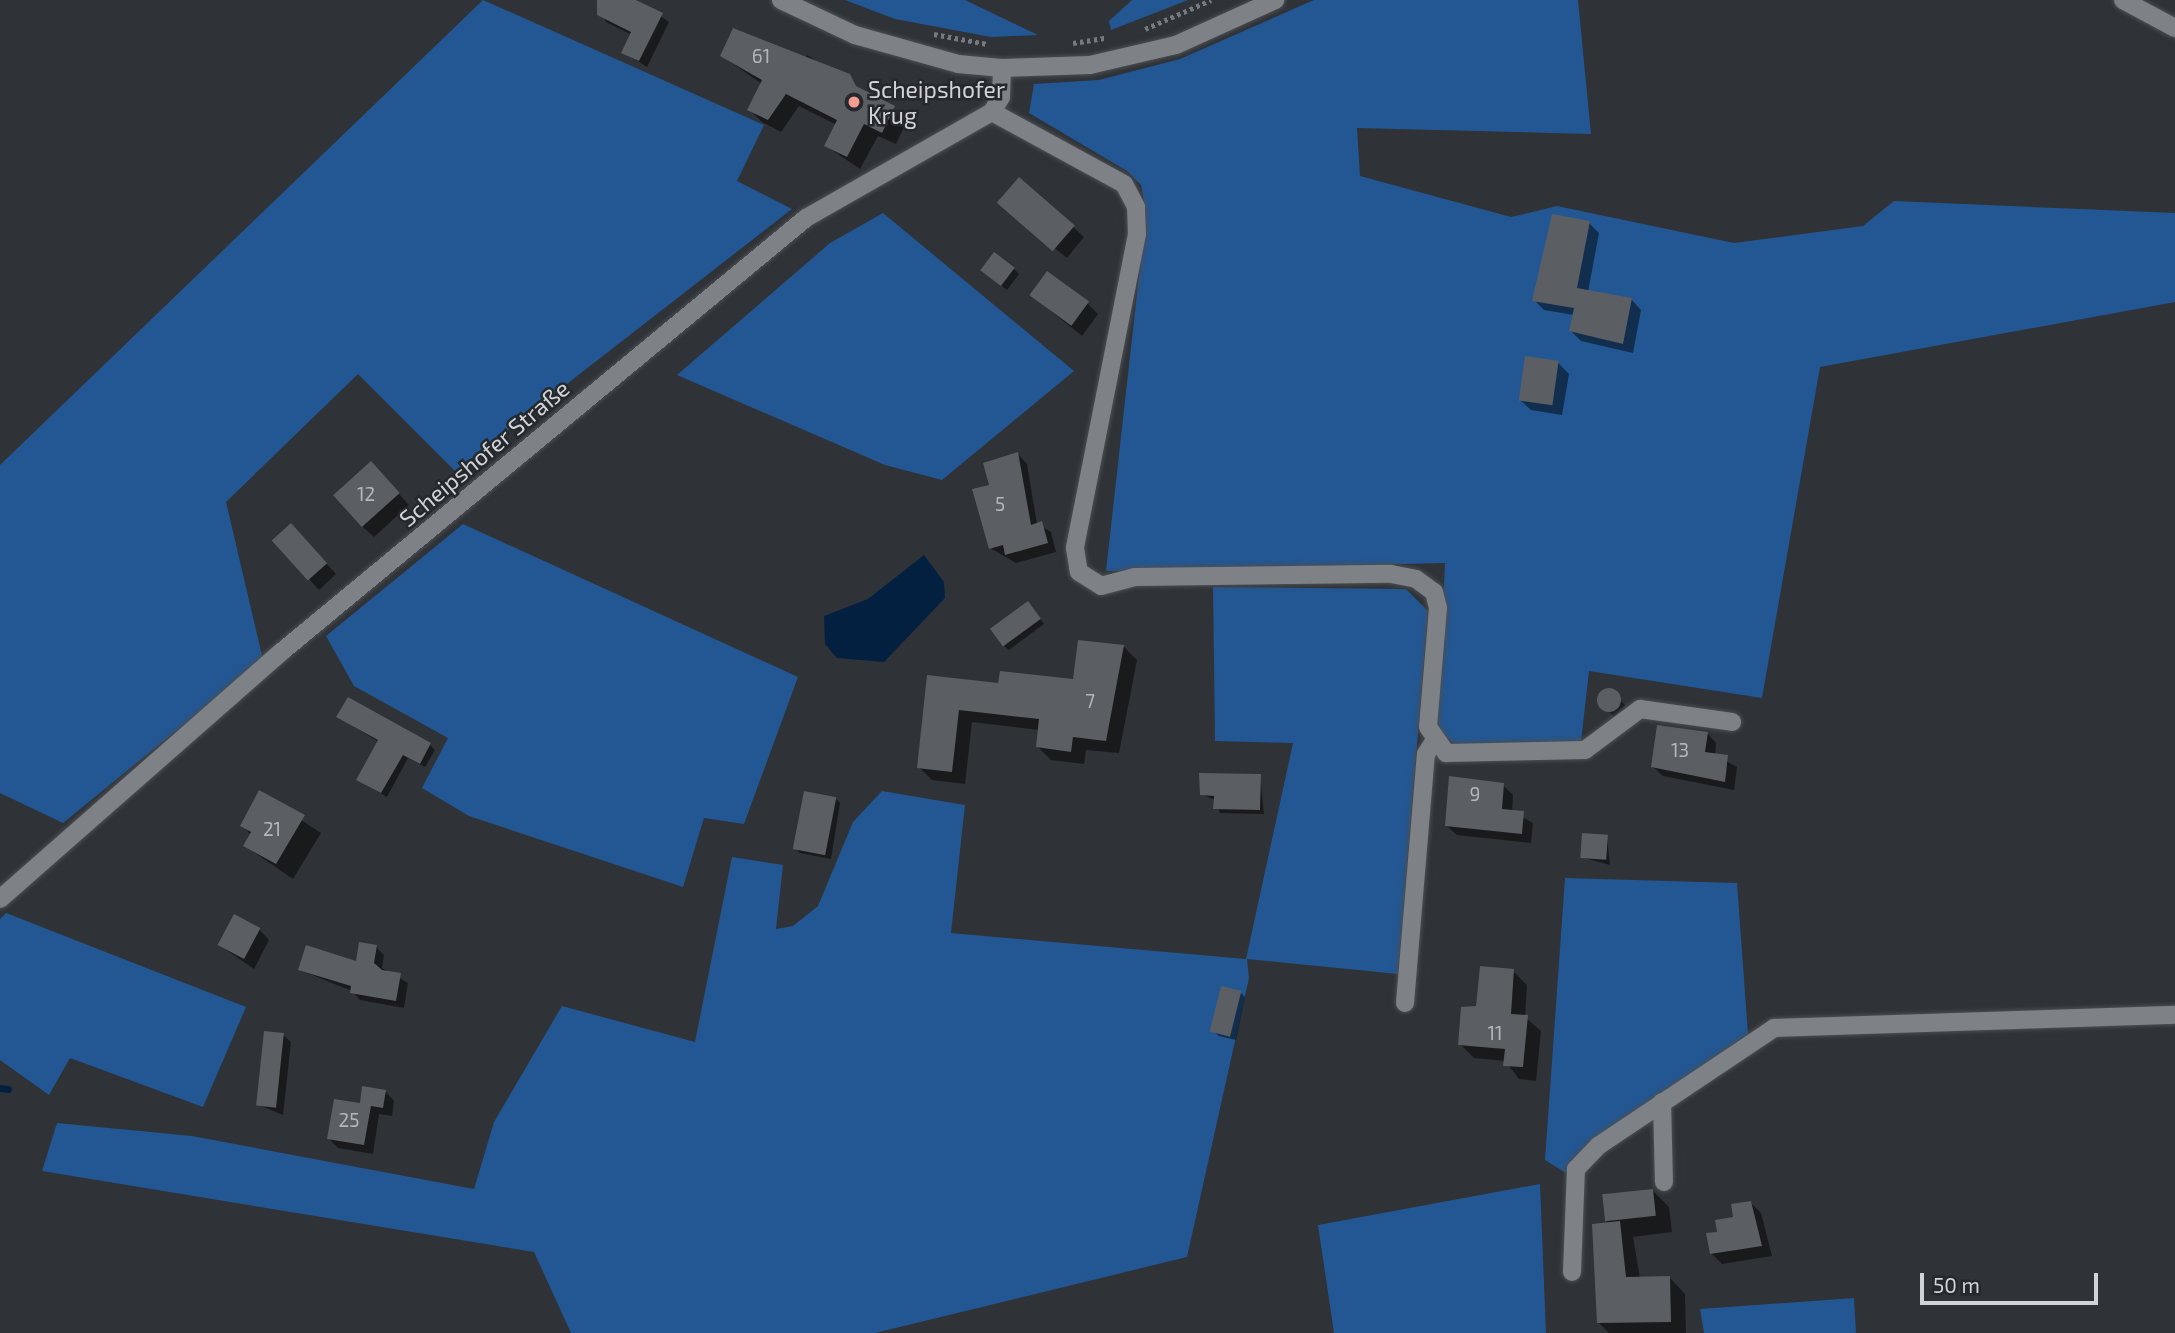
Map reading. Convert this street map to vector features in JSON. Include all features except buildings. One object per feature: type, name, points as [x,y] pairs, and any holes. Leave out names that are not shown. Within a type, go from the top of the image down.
[{"type":"street","points":[[781,0],[855,35],[958,64],[1002,68],[1090,65],[1176,46],[1275,0]]},
{"type":"street","points":[[2123,0],[2175,28]]},
{"type":"street","points":[[1002,68],[1001,97],[992,112],[1124,184],[1136,207],[1137,234],[1075,548],[1079,572],[1101,586],[1135,577],[1391,574],[1416,579],[1434,592],[1437,608],[1428,727],[1433,743],[1446,754],[1585,750],[1640,709],[1732,722]]},
{"type":"street","name":"Scheipshofer Straße","points":[[0,899],[280,653],[806,218],[992,112]]},
{"type":"street","points":[[1405,1003],[1426,754],[1433,743]]},
{"type":"street","points":[[1573,1272],[1576,1169],[1662,1102],[1774,1028],[2175,1015]]},
{"type":"street","points":[[1662,1102],[1664,1182]]},
{"type":"path","points":[[1136,33],[1211,0]]},
{"type":"path","points":[[921,31],[1003,46]]},
{"type":"path","points":[[1068,44],[1123,35]]},
{"type":"shaded area","points":[[483,0],[764,125],[737,181],[792,209],[455,471],[358,374],[226,502],[263,660],[63,823],[0,793],[0,465]]},
{"type":"shaded area","points":[[845,0],[965,0],[1038,35],[991,37],[895,19]]},
{"type":"shaded area","points":[[1132,0],[1188,0],[1111,30],[1109,21]]},
{"type":"shaded area","points":[[1314,0],[1578,0],[1591,134],[1357,128],[1360,176],[1511,217],[1557,206],[1734,243],[1863,226],[1894,201],[2175,213],[2175,302],[1820,367],[1762,698],[1589,671],[1581,742],[1460,748],[1437,731],[1445,563],[1106,571],[1146,213],[1141,185],[1127,171],[1029,113],[1034,84],[1099,80],[1180,59]]},
{"type":"shaded area","points":[[883,213],[1074,371],[942,480],[885,465],[677,375],[830,243]]},
{"type":"shaded area","points":[[463,524],[798,677],[744,824],[704,818],[683,887],[469,816],[422,788],[448,738],[354,686],[326,636]]},
{"type":"shaded area","points":[[924,555],[944,582],[945,598],[884,662],[837,658],[825,644],[824,616],[868,599]]},
{"type":"shaded area","points":[[1213,587],[1406,589],[1428,611],[1398,974],[1247,959],[1249,978],[1187,1257],[875,1333],[571,1333],[534,1252],[42,1171],[57,1123],[192,1136],[474,1189],[494,1122],[562,1006],[695,1042],[732,857],[783,865],[776,929],[793,926],[818,906],[853,822],[882,791],[965,805],[951,933],[1246,959],[1293,743],[1215,741]]},
{"type":"shaded area","points":[[1565,878],[1737,883],[1748,1034],[1578,1154],[1566,1173],[1545,1160]]},
{"type":"shaded area","points":[[6,913],[246,1007],[203,1107],[70,1058],[49,1095],[0,1060],[0,919]]},
{"type":"shaded area","points":[[1540,1184],[1546,1333],[1334,1333],[1318,1225]]},
{"type":"shaded area","points":[[1854,1298],[1856,1333],[1704,1333],[1700,1309]]},
{"type":"waterway","points":[[0,1088],[8,1089]]},
{"type":"place","name":"Scheipshofer Krug","points":[[854,102]]}]
